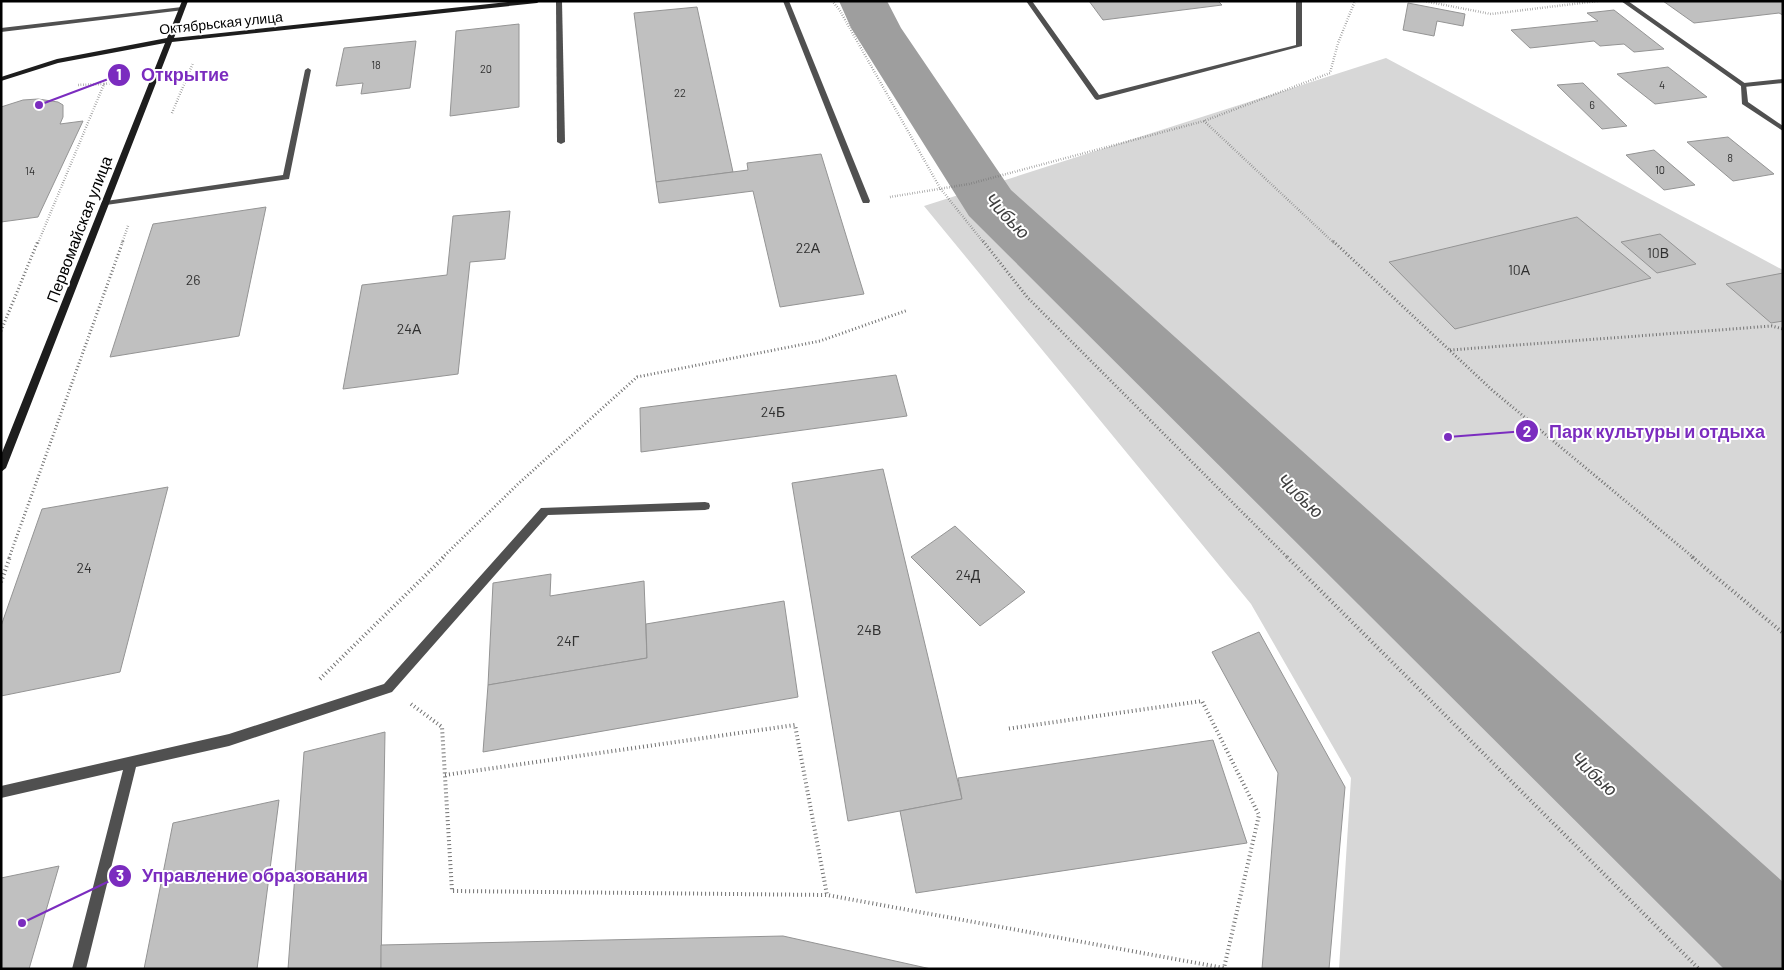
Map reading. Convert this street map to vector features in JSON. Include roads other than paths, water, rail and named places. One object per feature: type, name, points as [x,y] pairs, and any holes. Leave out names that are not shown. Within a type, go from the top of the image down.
[{"type":"main road","name":"Первомайская улица","points":[[1,468],[4,455],[185,1]]},
{"type":"main road","name":"Октябрьская улица","points":[[1,79],[57,61],[169,40],[535,1]]},
{"type":"street","points":[[559,1],[561,142]]},
{"type":"street","points":[[786,1],[866,201]]},
{"type":"street","points":[[1029,1],[1097,98],[1299,46],[1299,1]]},
{"type":"street","points":[[1624,1],[1744,85],[1783,81]]},
{"type":"street","points":[[1,30],[182,9]]},
{"type":"street","points":[[106,203],[286,177],[308,70]]},
{"type":"street","points":[[1744,85],[1744,103],[1783,129]]},
{"type":"street","points":[[1,792],[229,740],[388,688],[545,511],[705,506]]},
{"type":"street","points":[[79,969],[131,762]]},
{"type":"waterway","name":"Чибью","points":[[863,1],[876,28],[990,203],[1783,953]]},
{"type":"place","name":"Открытие","points":[[39,105]]},
{"type":"place","name":"Парк культуры и отдыха","points":[[1448,437]]},
{"type":"place","name":"Управление образования","points":[[22,923]]}]
